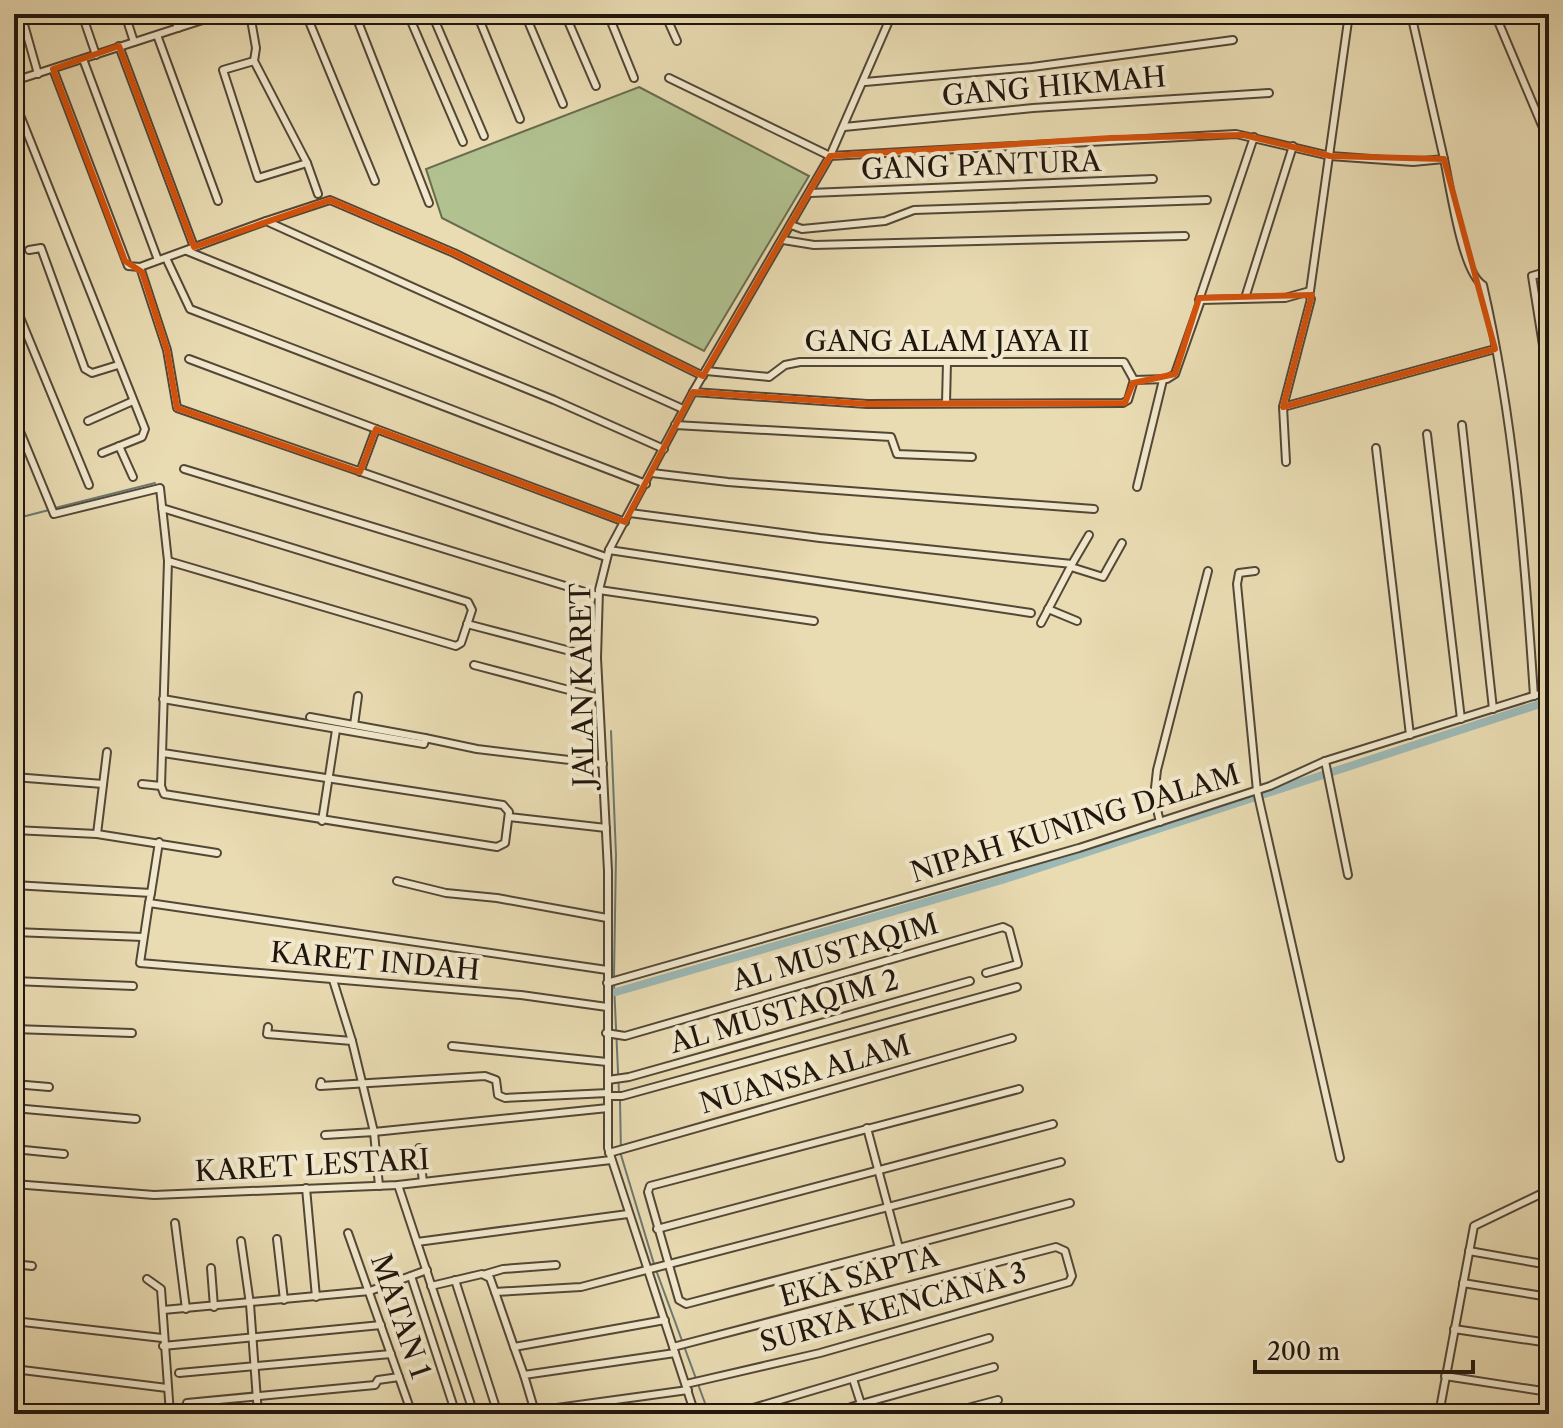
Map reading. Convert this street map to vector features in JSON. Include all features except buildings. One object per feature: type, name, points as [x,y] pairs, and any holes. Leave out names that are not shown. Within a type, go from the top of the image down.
[{"type":"street","points":[[21,14],[38,74]]},
{"type":"street","points":[[82,14],[96,55]]},
{"type":"street","points":[[125,14],[134,42]]},
{"type":"street","points":[[173,14],[178,28]]},
{"type":"street","points":[[14,81],[207,16],[221,14]]},
{"type":"street","points":[[250,14],[256,48],[254,61],[307,163],[318,194]]},
{"type":"street","points":[[306,14],[375,181]]},
{"type":"street","points":[[355,14],[429,203]]},
{"type":"street","points":[[408,14],[463,142]]},
{"type":"street","points":[[432,14],[484,136]]},
{"type":"street","points":[[477,14],[520,119]]},
{"type":"street","points":[[525,14],[563,104]]},
{"type":"street","points":[[565,14],[596,86]]},
{"type":"street","points":[[608,14],[634,78]]},
{"type":"street","points":[[665,14],[677,41]]},
{"type":"street","name":"JALAN KARET","points":[[695,1414],[611,1155],[607,1062],[606,828],[597,658],[598,593],[607,553],[652,473],[683,409],[830,156],[865,82],[892,14]]},
{"type":"street","points":[[1286,462],[1283,407],[1311,299],[1308,293],[1349,14]]},
{"type":"street","points":[[1411,14],[1465,251],[1475,280],[1483,285],[1495,349],[1514,460],[1534,696]]},
{"type":"street","points":[[1495,14],[1549,142]]},
{"type":"street","points":[[1543,14],[1549,26]]},
{"type":"street","points":[[157,35],[218,201]]},
{"type":"street","points":[[865,82],[1032,67],[1233,40]]},
{"type":"street","points":[[119,46],[194,247]]},
{"type":"street","points":[[83,59],[162,259],[190,309],[646,484]]},
{"type":"street","points":[[254,61],[223,70],[258,178],[307,163]]},
{"type":"street","points":[[53,69],[125,261],[132,268],[330,200],[454,253],[705,374]]},
{"type":"street","points":[[669,78],[830,156],[1236,134],[1330,156],[1413,162],[1444,159]]},
{"type":"street","name":"GANG HIKMAH","points":[[844,127],[1033,108],[1269,93]]},
{"type":"street","points":[[14,100],[144,433],[102,453]]},
{"type":"street","points":[[693,392],[867,404],[1125,403],[1134,380],[1163,380],[1175,374],[1254,137]]},
{"type":"street","points":[[1245,298],[1293,146]]},
{"type":"street","name":"GANG PANTURA","points":[[810,193],[1153,179]]},
{"type":"street","points":[[791,225],[802,229],[885,221],[914,210],[1207,200]]},
{"type":"street","points":[[266,221],[683,409]]},
{"type":"street","points":[[783,240],[814,245],[1185,236]]},
{"type":"street","points":[[29,250],[41,248],[85,369],[92,373],[118,365]]},
{"type":"street","points":[[186,251],[529,390],[664,449]]},
{"type":"street","points":[[140,267],[167,350],[177,408],[607,553],[1031,613]]},
{"type":"street","points":[[1549,271],[1532,276],[1549,383]]},
{"type":"street","points":[[1198,302],[1285,298],[1308,293]]},
{"type":"street","points":[[14,303],[89,485]]},
{"type":"street","points":[[1283,407],[1495,349]]},
{"type":"street","points":[[189,359],[625,522]]},
{"type":"street","name":"GANG ALAM JAYA II","points":[[705,374],[769,377],[785,365],[800,362],[1124,362],[1134,380]]},
{"type":"street","points":[[946,403],[947,362]]},
{"type":"street","points":[[1137,487],[1163,380]]},
{"type":"street","points":[[88,421],[133,401]]},
{"type":"street","points":[[14,417],[54,514],[157,487],[168,561],[161,786],[164,794],[501,847],[505,843],[509,817],[503,805],[163,753]]},
{"type":"street","points":[[675,425],[891,437],[897,454],[972,457]]},
{"type":"street","points":[[1462,425],[1493,709]]},
{"type":"street","points":[[360,472],[376,429]]},
{"type":"street","points":[[1427,434],[1461,719]]},
{"type":"street","points":[[119,446],[133,477]]},
{"type":"street","points":[[1376,448],[1410,735]]},
{"type":"street","points":[[184,469],[598,593],[814,621]]},
{"type":"street","points":[[652,473],[728,482],[912,493],[1094,509]]},
{"type":"street","points":[[162,508],[468,602],[472,610],[461,643],[456,646],[168,561]]},
{"type":"street","points":[[630,513],[820,538],[1072,565],[1103,577],[1122,543]]},
{"type":"street","points":[[1041,623],[1089,535]]},
{"type":"street","points":[[1160,822],[1154,797],[1157,770],[1208,571]]},
{"type":"street","points":[[1255,571],[1239,573],[1237,584],[1257,794],[1340,1158]]},
{"type":"street","points":[[1048,609],[1077,621]]},
{"type":"street","points":[[467,624],[597,658]]},
{"type":"street","points":[[474,665],[599,698]]},
{"type":"street","points":[[1548,692],[1549,700]]},
{"type":"street","name":"NIPAH KUNING DALAM","points":[[608,982],[1257,794],[1410,735],[1548,692]]},
{"type":"street","points":[[354,725],[358,696]]},
{"type":"street","points":[[163,699],[422,745],[425,738]]},
{"type":"street","points":[[310,717],[477,749],[603,764]]},
{"type":"street","points":[[322,821],[336,730]]},
{"type":"street","points":[[97,834],[107,752]]},
{"type":"street","points":[[1326,765],[1348,875]]},
{"type":"street","points":[[14,777],[103,784]]},
{"type":"street","points":[[142,784],[161,786]]},
{"type":"street","points":[[509,817],[606,828]]},
{"type":"street","points":[[14,830],[97,834],[217,853]]},
{"type":"street","points":[[14,932],[143,937],[159,842]]},
{"type":"street","points":[[397,881],[446,893],[497,898],[545,910],[607,918]]},
{"type":"street","points":[[14,885],[151,893]]},
{"type":"street","points":[[149,903],[607,970]]},
{"type":"street","name":"AL MUSTAQIM","points":[[608,1033],[625,1036],[1003,927],[1009,930],[1018,964],[986,973]]},
{"type":"street","name":"KARET INDAH","points":[[143,937],[140,963],[521,995],[607,1007]]},
{"type":"street","points":[[333,980],[364,1086],[374,1132],[379,1186]]},
{"type":"street","points":[[14,981],[133,986]]},
{"type":"street","name":"AL MUSTAQIM 2","points":[[610,1079],[629,1077],[970,981]]},
{"type":"street","points":[[321,1082],[320,1086],[364,1086],[492,1076],[498,1095],[505,1098],[622,1096],[1017,987]]},
{"type":"street","points":[[268,1027],[267,1034],[352,1041]]},
{"type":"street","points":[[14,1029],[132,1033]]},
{"type":"street","name":"NUANSA ALAM","points":[[611,1155],[1012,1038]]},
{"type":"street","points":[[452,1046],[607,1062]]},
{"type":"street","points":[[14,1084],[49,1087]]},
{"type":"street","points":[[1019,1089],[652,1184],[648,1192],[679,1300],[686,1304],[1070,1203]]},
{"type":"street","points":[[14,1108],[136,1119]]},
{"type":"street","points":[[325,1135],[608,1108]]},
{"type":"street","points":[[657,1229],[1053,1124]]},
{"type":"street","points":[[867,1128],[899,1248]]},
{"type":"street","points":[[419,1148],[423,1182]]},
{"type":"street","points":[[14,1149],[64,1154]]},
{"type":"street","name":"KARET LESTARI","points":[[14,1184],[140,1195],[379,1186],[611,1155]]},
{"type":"street","points":[[495,1292],[581,1287],[1061,1162]]},
{"type":"street","points":[[398,1185],[474,1414]]},
{"type":"street","points":[[306,1188],[316,1297]]},
{"type":"street","points":[[1439,1414],[1473,1229],[1478,1222],[1549,1190]]},
{"type":"street","points":[[417,1242],[628,1214]]},
{"type":"street","points":[[175,1223],[186,1309]]},
{"type":"street","name":"MATAN 1","points":[[348,1233],[412,1412]]},
{"type":"street","points":[[277,1239],[284,1300]]},
{"type":"street","points":[[241,1241],[250,1304],[258,1414]]},
{"type":"street","name":"EKA SAPTA","points":[[524,1375],[675,1349],[1056,1247]]},
{"type":"street","name":"SURYA KENCANA 3","points":[[513,1414],[688,1385],[820,1353],[1069,1282],[1072,1276],[1065,1251],[1056,1247]]},
{"type":"street","points":[[1469,1251],[1549,1265]]},
{"type":"street","points":[[14,1264],[32,1266]]},
{"type":"street","points":[[431,1286],[503,1269],[556,1265]]},
{"type":"street","points":[[211,1268],[214,1307]]},
{"type":"street","points":[[163,1310],[370,1291],[427,1270]]},
{"type":"street","points":[[486,1274],[495,1292],[535,1412]]},
{"type":"street","points":[[411,1276],[456,1414]]},
{"type":"street","points":[[147,1279],[161,1289],[162,1338],[170,1414]]},
{"type":"street","points":[[455,1280],[498,1414]]},
{"type":"street","points":[[1463,1283],[1549,1297]]},
{"type":"street","points":[[514,1347],[665,1320]]},
{"type":"street","points":[[14,1321],[162,1338]]},
{"type":"street","points":[[163,1346],[381,1325]]},
{"type":"street","points":[[1454,1329],[1549,1343]]},
{"type":"street","points":[[733,1414],[989,1338]]},
{"type":"street","points":[[179,1373],[391,1354]]},
{"type":"street","points":[[848,1414],[851,1407],[994,1367]]},
{"type":"street","points":[[14,1369],[167,1388]]},
{"type":"street","points":[[1445,1376],[1549,1392]]},
{"type":"street","points":[[187,1403],[375,1385],[378,1380],[399,1377]]},
{"type":"street","points":[[853,1379],[861,1404]]},
{"type":"street","points":[[945,1414],[998,1400]]},
{"type":"street","points":[[14,1408],[73,1414]]},
{"type":"street","points":[[375,1414],[412,1412]]},
{"type":"highlighted area","points":[[119,46],[194,247],[330,200],[454,253],[703,376],[830,156],[1111,138],[1244,135],[1330,156],[1444,159],[1495,349],[1283,407],[1312,295],[1199,298],[1175,374],[1133,383],[1125,403],[867,404],[693,392],[625,522],[376,429],[360,472],[177,408],[167,350],[142,272],[125,261],[53,69]]},
{"type":"green space","points":[[639,87],[809,176],[704,351],[442,218],[426,169]]},
{"type":"waterway","points":[[55,508],[155,483]]},
{"type":"waterway","points":[[14,519],[49,510]]},
{"type":"waterway","points":[[616,992],[1002,880],[1549,701]]},
{"type":"waterway","points":[[611,731],[616,855],[614,977]]},
{"type":"waterway","points":[[614,984],[619,1093]]},
{"type":"waterway","points":[[620,1099],[621,1155],[654,1264]]},
{"type":"waterway","points":[[656,1270],[709,1414]]}]
